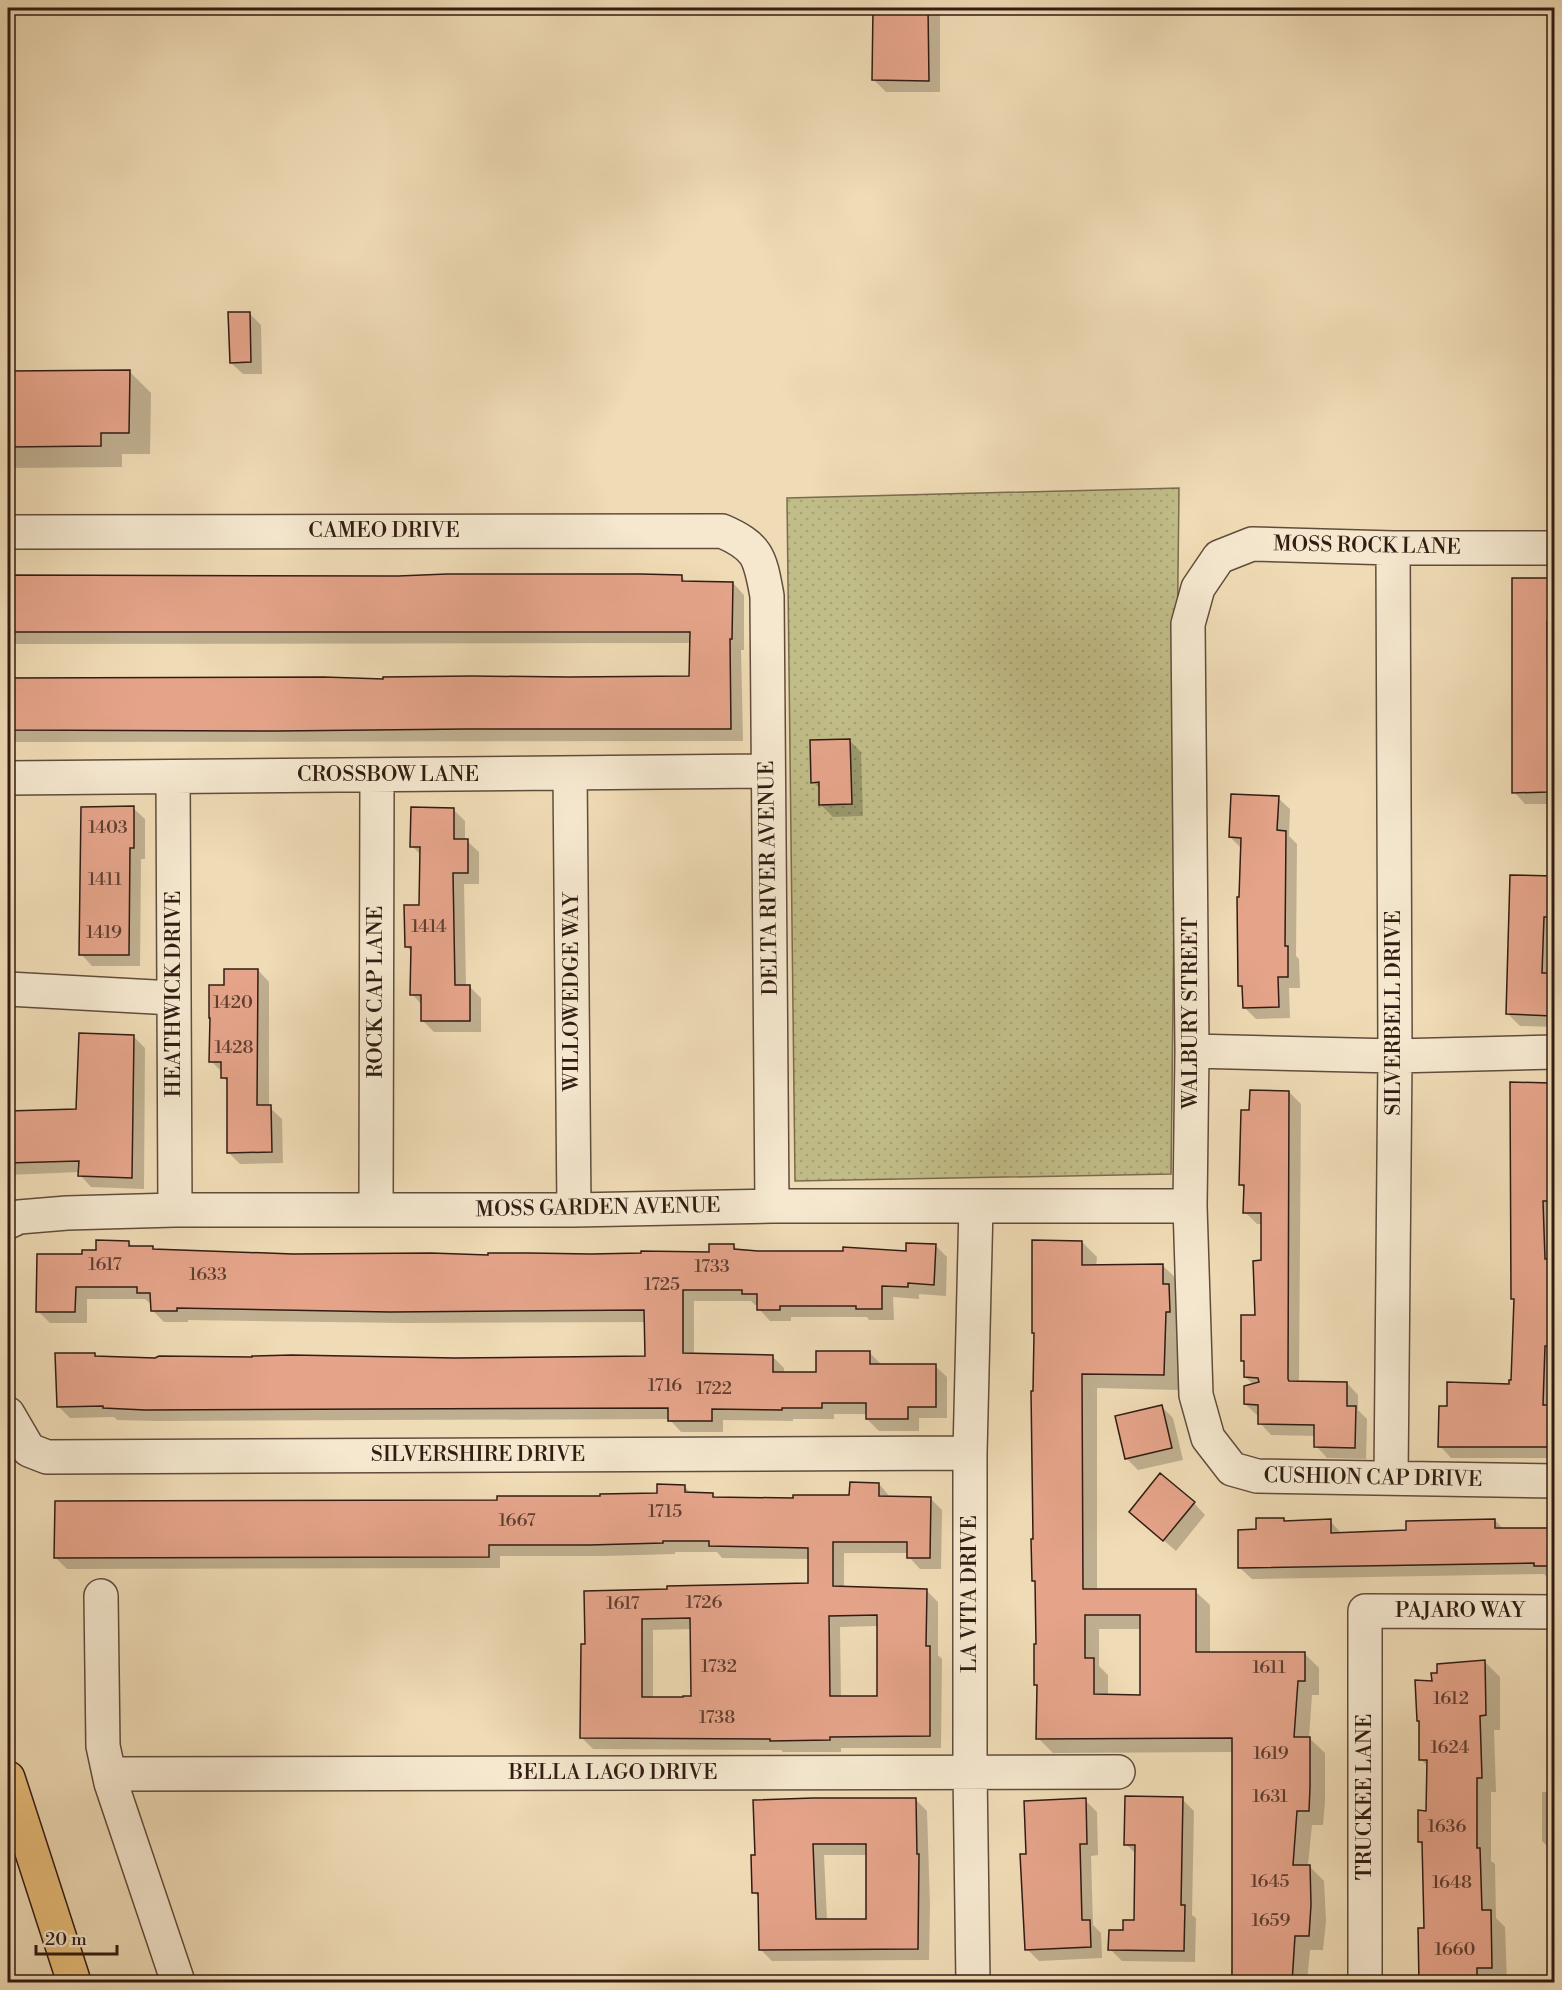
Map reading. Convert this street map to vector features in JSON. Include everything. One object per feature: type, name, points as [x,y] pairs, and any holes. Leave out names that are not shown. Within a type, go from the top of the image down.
[{"type":"highway","points":[[8,1779],[75,1983]]},
{"type":"street","name":"CAMEO DRIVE","points":[[8,532],[722,531],[739,538],[755,552]]},
{"type":"street","name":"MOSS ROCK LANE","points":[[1198,588],[1219,557],[1252,544],[1393,548],[1554,548]]},
{"type":"street","name":"SILVERBELL DRIVE","points":[[1391,1478],[1395,1056],[1393,548]]},
{"type":"street","name":"DELTA RIVER AVENUE","points":[[755,552],[761,563],[767,596],[772,1206]]},
{"type":"street","name":"WALBURY STREET","points":[[1198,588],[1188,624],[1192,1051],[1190,1206],[1196,1395],[1208,1438]]},
{"type":"street","name":"CROSSBOW LANE","points":[[8,778],[768,771]]},
{"type":"street","name":"WILLOWEDGE WAY","points":[[570,774],[574,1210]]},
{"type":"street","name":"ROCK CAP LANE","points":[[376,1209],[377,776]]},
{"type":"street","name":"HEATHWICK DRIVE","points":[[173,777],[175,1210]]},
{"type":"street","points":[[8,989],[173,998]]},
{"type":"street","points":[[1192,1051],[1395,1056],[1554,1052]]},
{"type":"street","name":"LA VITA DRIVE","points":[[973,1983],[970,1772],[970,1453],[976,1206]]},
{"type":"street","name":"MOSS GARDEN AVENUE","points":[[8,1222],[20,1217],[67,1213],[175,1210],[1190,1206]]},
{"type":"street","name":"SILVERSHIRE DRIVE","points":[[8,1414],[29,1450],[47,1457],[970,1453]]},
{"type":"street","name":"CUSHION CAP DRIVE","points":[[1208,1438],[1232,1469],[1257,1476],[1554,1481]]},
{"type":"street","points":[[101,1596],[103,1746],[109,1774],[178,1983]]},
{"type":"street","name":"PAJARO WAY","points":[[1365,1611],[1554,1612]]},
{"type":"street","name":"TRUCKEE LANE","points":[[1365,1611],[1365,1983]]},
{"type":"street","name":"BELLA LAGO DRIVE","points":[[109,1774],[1118,1772]]},
{"type":"shaded area","points":[[1179,488],[1171,1174],[795,1181],[787,498]]},
{"type":"building","points":[[873,8],[928,8],[929,81],[872,80]]},
{"type":"building","points":[[228,312],[250,312],[251,362],[230,363]]},
{"type":"building","points":[[130,370],[129,433],[101,433],[101,446],[8,447],[8,371]]},
{"type":"building","points":[[447,574],[682,575],[682,581],[733,582],[732,639],[730,639],[731,729],[8,730],[8,678],[324,677],[383,679],[383,677],[472,676],[689,676],[690,632],[8,632],[8,575],[398,576]]},
{"type":"building","points":[[1512,578],[1552,578],[1552,622],[1547,622],[1549,792],[1512,793]]},
{"type":"building","points":[[850,739],[852,804],[819,805],[819,782],[811,783],[810,740]]},
{"type":"building","points":[[1231,794],[1279,796],[1277,830],[1286,831],[1285,946],[1288,946],[1288,977],[1278,977],[1279,1007],[1243,1008],[1242,986],[1238,986],[1237,897],[1239,897],[1241,838],[1229,837]]},
{"type":"building","points":[[134,806],[134,848],[130,848],[129,955],[79,955],[81,807]]},
{"type":"building","points":[[411,807],[454,808],[454,839],[468,839],[468,873],[453,873],[455,985],[470,985],[470,1021],[421,1021],[421,995],[410,995],[411,947],[405,947],[404,905],[419,905],[420,847],[410,847]]},
{"type":"building","points":[[1510,875],[1553,876],[1552,917],[1544,917],[1542,973],[1552,973],[1552,1016],[1506,1014]]},
{"type":"building","points":[[224,969],[258,969],[257,1105],[271,1105],[272,1152],[227,1153],[227,1078],[221,1078],[221,1062],[209,1062],[209,985],[224,985]]},
{"type":"building","points":[[79,1033],[134,1035],[132,1178],[78,1176],[79,1161],[8,1163],[8,1111],[76,1109]]},
{"type":"building","points":[[1510,1082],[1551,1083],[1552,1201],[1543,1201],[1545,1259],[1553,1259],[1554,1298],[1551,1346],[1545,1346],[1543,1405],[1552,1405],[1553,1447],[1438,1447],[1439,1406],[1447,1406],[1447,1382],[1509,1384],[1511,1380],[1514,1299],[1511,1299]]},
{"type":"building","points":[[1250,1090],[1289,1091],[1288,1379],[1289,1381],[1347,1382],[1347,1406],[1356,1406],[1355,1448],[1314,1447],[1314,1425],[1258,1424],[1258,1405],[1244,1404],[1244,1386],[1259,1382],[1258,1378],[1244,1377],[1244,1361],[1241,1361],[1241,1315],[1255,1315],[1253,1261],[1261,1260],[1261,1213],[1243,1213],[1244,1185],[1239,1185],[1241,1110],[1249,1110]]},
{"type":"building","points":[[96,1240],[129,1241],[129,1246],[153,1246],[153,1249],[293,1254],[488,1255],[488,1253],[709,1252],[709,1244],[734,1244],[734,1249],[758,1251],[843,1251],[843,1247],[906,1251],[906,1243],[936,1244],[934,1285],[908,1283],[908,1287],[882,1286],[882,1309],[856,1309],[856,1306],[780,1306],[780,1310],[757,1310],[757,1294],[742,1294],[742,1290],[683,1290],[683,1353],[773,1355],[773,1372],[816,1372],[816,1351],[870,1351],[870,1364],[936,1364],[936,1407],[908,1407],[908,1419],[866,1419],[866,1403],[822,1403],[822,1408],[712,1409],[712,1421],[668,1421],[668,1408],[145,1410],[103,1408],[103,1406],[57,1407],[55,1353],[95,1353],[95,1356],[155,1358],[159,1356],[292,1355],[455,1358],[645,1356],[644,1310],[390,1312],[177,1308],[177,1311],[151,1311],[150,1293],[137,1293],[137,1287],[76,1287],[75,1312],[36,1312],[37,1254],[82,1254],[82,1250],[96,1250]]},
{"type":"building","points":[[1032,1240],[1082,1241],[1082,1265],[1163,1264],[1163,1284],[1169,1284],[1170,1312],[1166,1312],[1164,1375],[1082,1374],[1083,1589],[1196,1589],[1196,1652],[1305,1652],[1305,1681],[1298,1681],[1294,1737],[1310,1737],[1309,1811],[1297,1811],[1293,1865],[1310,1865],[1311,1905],[1309,1936],[1295,1936],[1292,1983],[1232,1983],[1232,1738],[1036,1739],[1035,1581],[1032,1581],[1031,1539],[1033,1539],[1031,1391],[1033,1391],[1034,1333],[1032,1333]],"holes":[[[1085,1615],[1140,1615],[1140,1695],[1094,1694],[1094,1658],[1085,1658]]]},
{"type":"building","points":[[1162,1405],[1172,1448],[1125,1459],[1115,1416]]},
{"type":"building","points":[[1160,1473],[1195,1502],[1163,1541],[1129,1512]]},
{"type":"building","points":[[850,1482],[879,1483],[879,1496],[931,1497],[930,1558],[907,1558],[907,1542],[833,1542],[833,1586],[927,1589],[926,1646],[930,1646],[930,1736],[830,1737],[830,1740],[770,1741],[770,1739],[580,1738],[581,1644],[585,1644],[584,1591],[667,1589],[667,1586],[808,1583],[808,1548],[709,1546],[709,1541],[663,1541],[663,1543],[589,1545],[489,1545],[489,1557],[54,1558],[55,1501],[497,1500],[497,1496],[600,1496],[600,1494],[657,1493],[657,1484],[685,1485],[685,1492],[713,1493],[713,1497],[793,1498],[793,1495],[849,1495]],"holes":[[[877,1615],[877,1696],[830,1696],[829,1616]],[[690,1618],[691,1696],[642,1697],[642,1619]]]},
{"type":"building","points":[[1256,1518],[1284,1518],[1284,1521],[1331,1519],[1331,1533],[1406,1530],[1406,1521],[1495,1519],[1495,1528],[1554,1528],[1554,1566],[1534,1566],[1534,1563],[1238,1568],[1238,1530],[1256,1529]]},
{"type":"building","points":[[1485,1660],[1486,1715],[1480,1716],[1482,1778],[1477,1778],[1477,1848],[1480,1848],[1482,1910],[1491,1910],[1492,1968],[1477,1968],[1477,1983],[1419,1983],[1418,1928],[1424,1928],[1422,1842],[1418,1842],[1418,1810],[1426,1811],[1427,1760],[1419,1760],[1419,1721],[1417,1721],[1415,1680],[1432,1681],[1431,1673],[1437,1673],[1437,1664]]},
{"type":"building","points":[[1125,1796],[1183,1797],[1181,1905],[1185,1905],[1184,1951],[1108,1950],[1109,1930],[1123,1930],[1123,1920],[1134,1920],[1135,1845],[1124,1845]]},
{"type":"building","points":[[916,1798],[917,1854],[919,1854],[918,1949],[759,1950],[758,1893],[752,1893],[751,1855],[755,1855],[753,1800]],"holes":[[[813,1844],[866,1844],[866,1919],[816,1919]]]},
{"type":"building","points":[[1086,1798],[1087,1844],[1080,1844],[1082,1920],[1090,1920],[1091,1947],[1025,1950],[1020,1854],[1026,1854],[1024,1801]]}]
